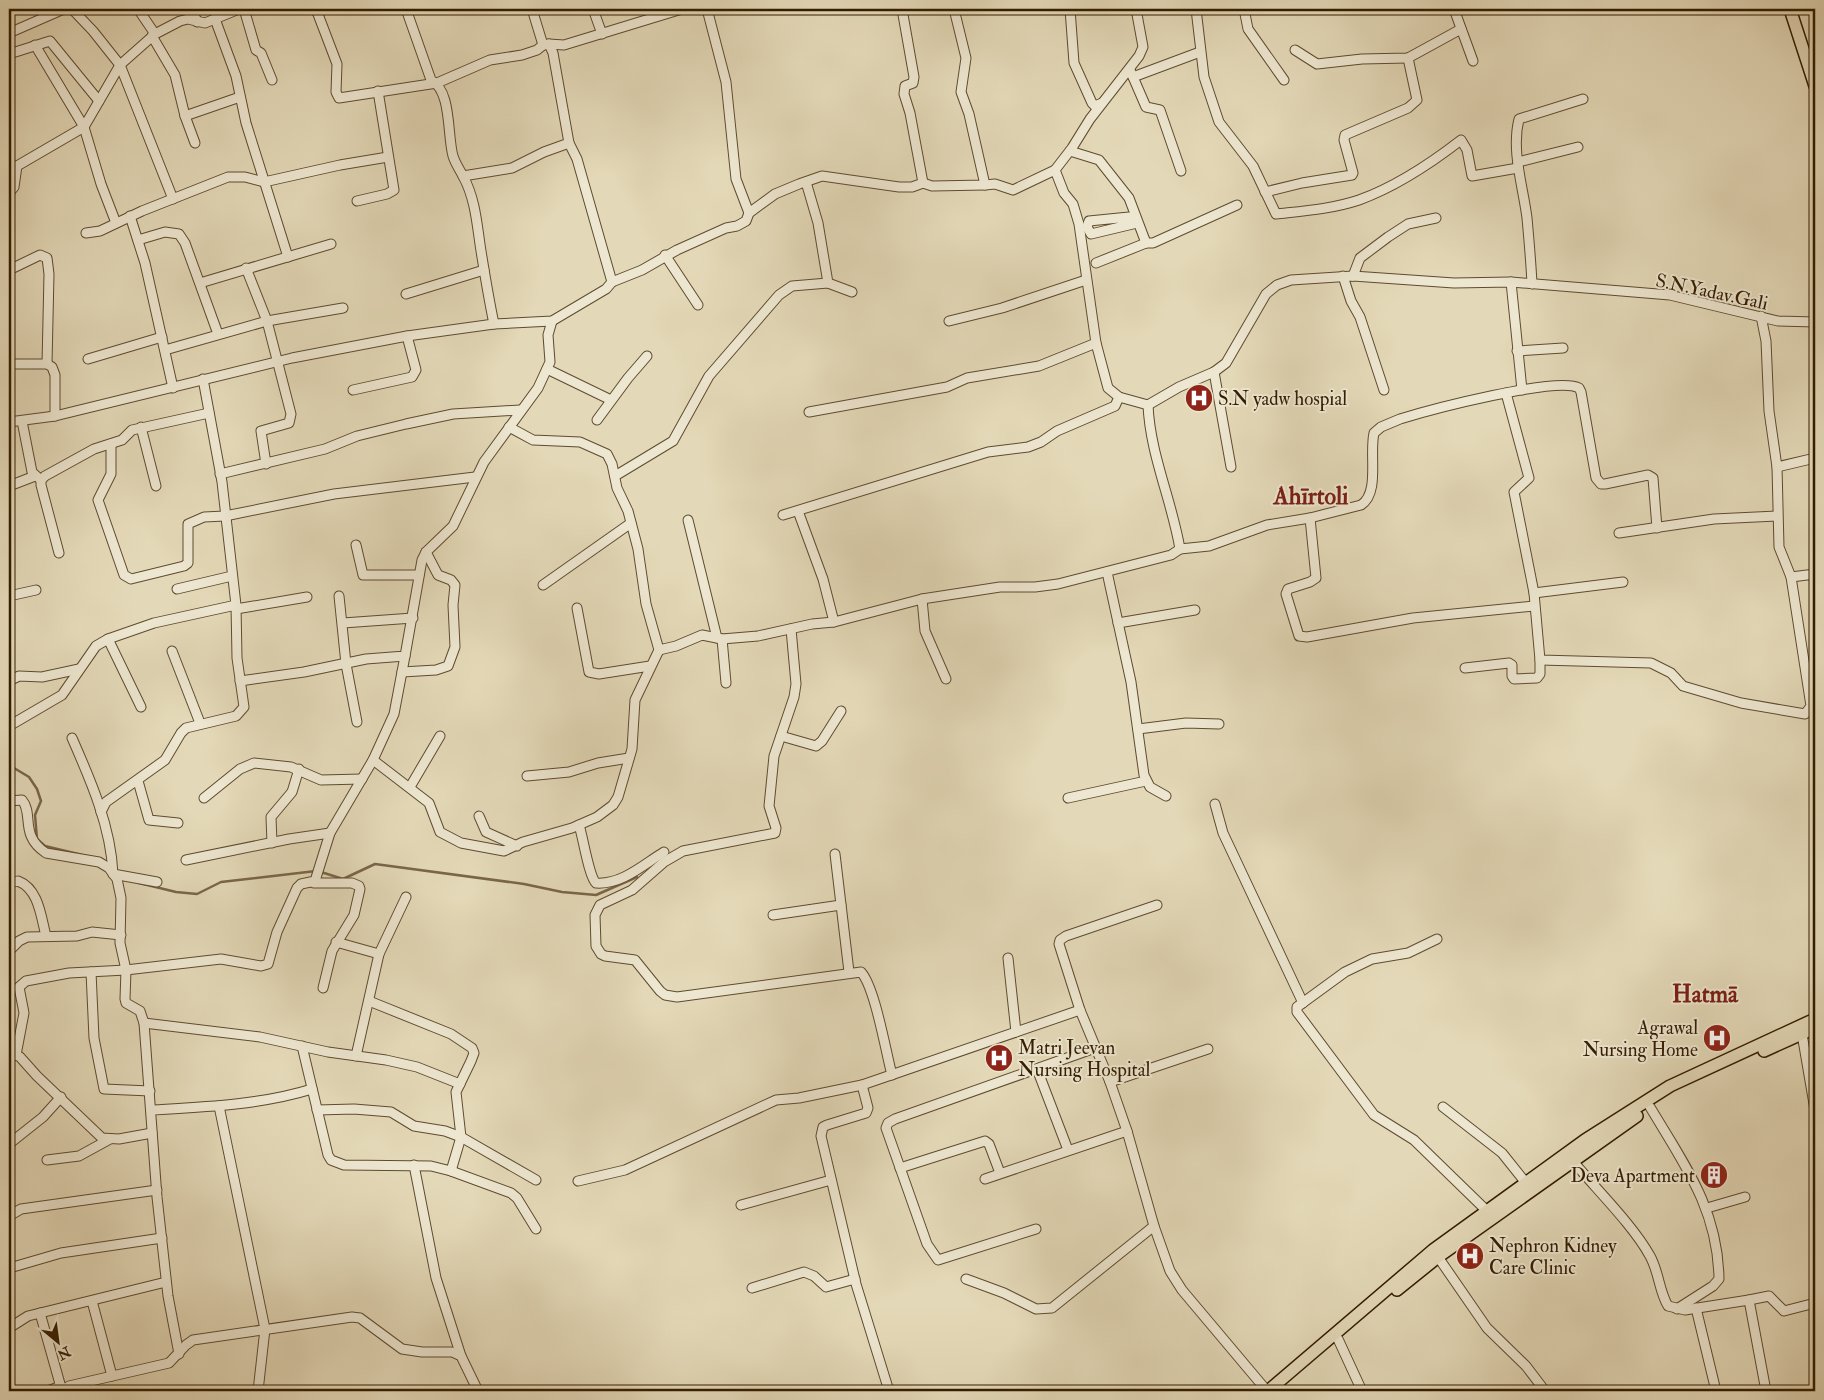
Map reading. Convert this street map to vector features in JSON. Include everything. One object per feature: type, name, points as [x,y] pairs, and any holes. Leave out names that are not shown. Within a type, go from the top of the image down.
[{"type":"main road","points":[[1790,9],[1815,86]]},
{"type":"main road","points":[[1278,1391],[1438,1257],[1585,1140],[1670,1086],[1815,1019]]},
{"type":"main road","points":[[1268,1391],[1434,1250],[1487,1211],[1572,1160],[1673,1092],[1815,1028]]},
{"type":"street","points":[[9,33],[64,9]]},
{"type":"street","points":[[72,9],[94,31],[120,65],[173,198]]},
{"type":"street","points":[[138,9],[175,75],[185,116],[195,143]]},
{"type":"street","points":[[192,9],[197,22]]},
{"type":"street","points":[[9,193],[14,186],[17,166],[84,127],[120,65],[153,35],[188,19],[197,22],[215,19],[239,9]]},
{"type":"street","points":[[244,9],[256,50],[261,54],[272,80]]},
{"type":"street","points":[[316,9],[337,64],[336,92],[339,98],[437,83],[490,60],[522,55],[537,50],[546,44],[564,45],[682,9]]},
{"type":"street","points":[[406,9],[431,80],[437,83],[445,96],[453,156],[475,208],[494,324]]},
{"type":"street","points":[[532,9],[546,44],[553,52],[569,143],[577,159],[612,282]]},
{"type":"street","points":[[593,9],[602,34]]},
{"type":"street","points":[[707,9],[726,82],[736,180],[749,213]]},
{"type":"street","points":[[902,9],[914,77],[913,83],[905,86],[904,94],[910,113],[923,183]]},
{"type":"street","points":[[954,9],[966,58],[961,92],[969,114],[985,185]]},
{"type":"street","points":[[1070,9],[1074,62],[1092,103],[1095,106],[1102,103]]},
{"type":"street","points":[[9,422],[55,416],[173,388],[202,379],[407,336],[494,324],[552,321],[606,289],[612,282],[642,270],[665,256],[726,228],[738,226],[746,220],[749,213],[775,194],[822,176],[899,187],[912,187],[923,183],[932,186],[995,184],[1013,190],[1055,170],[1102,103],[1131,73],[1143,47],[1136,9]]},
{"type":"street","points":[[1196,9],[1204,77],[1219,122],[1242,150],[1276,214],[1317,209],[1375,194],[1432,162],[1461,140],[1467,150],[1472,176],[1578,148]]},
{"type":"street","points":[[1244,9],[1248,29],[1284,80]]},
{"type":"street","points":[[1454,9],[1473,61]]},
{"type":"street","points":[[215,19],[236,76],[264,182],[288,257]]},
{"type":"street","points":[[1295,50],[1317,64],[1362,59],[1408,58],[1461,29]]},
{"type":"street","points":[[9,54],[46,41],[52,43],[99,101]]},
{"type":"street","points":[[35,44],[84,127],[96,168],[116,223]]},
{"type":"street","points":[[1131,73],[1200,52]]},
{"type":"street","points":[[1265,192],[1302,183],[1352,175],[1344,140],[1345,135],[1408,108],[1417,100],[1408,58]]},
{"type":"street","points":[[1131,73],[1146,107],[1160,110],[1181,171]]},
{"type":"street","points":[[357,201],[387,194],[394,190],[378,91]]},
{"type":"street","points":[[185,116],[240,97]]},
{"type":"street","points":[[1532,284],[1527,218],[1518,165],[1516,132],[1519,119],[1583,100]]},
{"type":"street","points":[[463,176],[512,168],[544,152],[569,143]]},
{"type":"street","points":[[1070,151],[1100,160],[1129,198],[1146,243]]},
{"type":"street","points":[[86,233],[100,230],[173,198],[228,177],[245,177],[264,182],[340,164],[388,157]]},
{"type":"street","points":[[1055,170],[1064,193],[1072,204],[1079,224],[1096,343],[1108,388],[1119,397],[1148,405],[1214,372],[1231,467]]},
{"type":"street","points":[[806,182],[818,223],[828,283]]},
{"type":"street","points":[[1096,263],[1146,243],[1154,243],[1237,205]]},
{"type":"street","points":[[130,216],[138,240],[173,388]]},
{"type":"street","points":[[1130,217],[1138,223],[1091,234],[1087,227],[1090,221],[1108,218],[1130,217]]},
{"type":"street","points":[[1353,276],[1360,258],[1388,237],[1408,224],[1436,218]]},
{"type":"street","points":[[138,240],[166,232],[179,234],[200,283],[218,334]]},
{"type":"street","points":[[200,283],[331,244]]},
{"type":"street","points":[[9,270],[40,255],[47,258],[49,274],[47,364]]},
{"type":"street","points":[[665,256],[698,305]]},
{"type":"street","points":[[246,268],[267,321],[279,362],[290,420],[286,425],[261,431],[266,464]]},
{"type":"street","points":[[406,294],[484,270]]},
{"type":"street","points":[[1343,276],[1351,301],[1360,317],[1384,390]]},
{"type":"street","name":"S.N.Yadav.Gali","points":[[1214,372],[1226,363],[1266,294],[1277,285],[1291,280],[1353,276],[1454,283],[1510,282],[1670,295],[1761,316],[1778,322],[1815,322]]},
{"type":"street","points":[[949,321],[1002,308],[1086,280]]},
{"type":"street","points":[[1510,282],[1522,390]]},
{"type":"street","points":[[615,476],[673,441],[709,376],[779,295],[792,286],[828,283],[852,292]]},
{"type":"street","points":[[165,350],[267,321],[343,308]]},
{"type":"street","points":[[1540,660],[1651,662],[1670,673],[1683,686],[1742,703],[1805,714],[1810,706],[1791,577],[1779,548],[1777,467],[1769,411],[1766,340],[1761,316]]},
{"type":"street","points":[[315,881],[318,866],[330,833],[373,760],[394,714],[413,618],[418,575],[426,552],[453,526],[466,502],[475,477],[520,410],[538,388],[547,369],[551,354],[548,335],[552,321]]},
{"type":"street","points":[[353,390],[412,377],[416,370],[407,336]]},
{"type":"street","points":[[88,359],[162,337]]},
{"type":"street","points":[[809,412],[948,387],[967,378],[1039,366],[1096,343]]},
{"type":"street","points":[[1517,351],[1563,348]]},
{"type":"street","points":[[597,420],[647,356]]},
{"type":"street","points":[[9,364],[47,364],[54,370],[55,416]]},
{"type":"street","points":[[547,369],[611,400]]},
{"type":"street","points":[[101,812],[106,802],[166,760],[181,733],[186,728],[200,723],[236,716],[241,713],[244,700],[240,680],[236,607],[220,474],[202,379]]},
{"type":"street","points":[[659,650],[676,646],[702,635],[719,639],[758,636],[834,622],[922,599],[1000,587],[1035,587],[1058,584],[1171,555],[1180,549],[1210,546],[1268,526],[1310,518],[1367,501],[1371,491],[1372,439],[1381,427],[1411,416],[1522,390],[1569,385],[1579,388],[1596,478],[1601,484],[1605,484],[1648,475],[1653,478],[1657,528]]},
{"type":"street","points":[[1465,668],[1509,663],[1512,665],[1512,676],[1514,679],[1537,678],[1540,674],[1534,593],[1514,492],[1529,478],[1506,393]]},
{"type":"street","points":[[783,515],[896,478],[988,452],[1028,447],[1041,442],[1057,431],[1115,406],[1119,397]]},
{"type":"street","points":[[1148,405],[1149,421],[1180,549]]},
{"type":"street","points":[[220,474],[325,449],[357,436],[415,422],[453,414],[520,410]]},
{"type":"street","points":[[9,486],[38,478],[94,449],[122,440],[132,430],[209,413]]},
{"type":"street","points":[[22,421],[59,553]]},
{"type":"street","points":[[142,427],[156,486]]},
{"type":"street","points":[[373,760],[395,775],[429,803],[440,832],[446,837],[461,843],[498,851],[579,825],[597,817],[613,805],[618,797],[629,758],[635,700],[659,650],[646,604],[638,549],[631,523],[617,488],[607,454],[598,448],[571,440],[533,440],[509,427]]},
{"type":"street","points":[[111,444],[111,474],[98,500],[127,578],[136,578],[184,566],[189,558],[188,524],[197,518],[225,516],[334,494],[475,477]]},
{"type":"street","points":[[1777,467],[1815,458]]},
{"type":"street","points":[[798,511],[822,580],[834,622]]},
{"type":"street","points":[[1620,533],[1714,519],[1777,516]]},
{"type":"street","points":[[1310,518],[1316,578],[1310,582],[1288,589],[1286,594],[1299,636],[1307,637],[1413,618],[1534,606]]},
{"type":"street","points":[[688,520],[719,639],[726,683]]},
{"type":"street","points":[[543,585],[631,523]]},
{"type":"street","points":[[356,545],[363,575],[418,575]]},
{"type":"street","points":[[402,672],[433,670],[450,664],[455,647],[453,605],[456,585],[441,576],[426,552]]},
{"type":"street","points":[[1107,572],[1138,729],[1146,781],[1150,787],[1166,796]]},
{"type":"street","points":[[1791,577],[1815,574]]},
{"type":"street","points":[[177,589],[232,576]]},
{"type":"street","points":[[1534,593],[1623,582]]},
{"type":"street","points":[[9,596],[36,590]]},
{"type":"street","points":[[9,726],[54,702],[62,695],[96,646],[108,639],[154,623],[236,607],[308,596]]},
{"type":"street","points":[[339,596],[346,664],[357,722]]},
{"type":"street","points":[[922,599],[926,630],[946,679]]},
{"type":"street","points":[[577,608],[589,672],[599,674],[650,666]]},
{"type":"street","points":[[1118,623],[1195,610]]},
{"type":"street","points":[[342,623],[413,618]]},
{"type":"street","points":[[791,629],[796,684],[794,697],[774,756],[769,800],[776,828],[775,833],[738,839],[710,847],[691,848],[670,858],[632,890],[600,905],[595,915],[596,946],[601,954],[638,962],[654,985],[665,995],[671,996],[707,994],[849,972],[862,972],[865,976],[892,1075]]},
{"type":"street","points":[[108,639],[141,707]]},
{"type":"street","points":[[172,651],[200,723]]},
{"type":"street","points":[[240,680],[346,664],[366,659],[405,656]]},
{"type":"street","points":[[9,681],[18,676],[42,677],[79,669]]},
{"type":"street","points":[[781,736],[816,746],[822,741],[841,711]]},
{"type":"street","points":[[1138,729],[1186,723],[1220,724]]},
{"type":"street","points":[[410,787],[440,736]]},
{"type":"street","points":[[72,738],[101,812],[112,852],[113,874]]},
{"type":"street","points":[[527,776],[568,772],[598,763],[629,758]]},
{"type":"street","points":[[204,798],[248,765],[258,764],[299,769],[321,780],[362,779]]},
{"type":"street","points":[[272,843],[271,817],[292,792],[299,769]]},
{"type":"street","points":[[138,781],[149,820],[178,823]]},
{"type":"street","points":[[1068,798],[1146,781]]},
{"type":"street","points":[[9,801],[22,800],[25,804],[28,828],[39,848],[46,853],[99,862],[117,879],[121,898],[120,943],[126,970],[125,999],[126,1003],[140,1011],[144,1023],[166,1282],[179,1354]]},
{"type":"street","points":[[1215,804],[1223,833],[1303,1002]]},
{"type":"street","points":[[479,816],[486,832],[517,846]]},
{"type":"street","points":[[579,825],[588,855],[591,877],[596,883],[611,882],[625,877],[664,852]]},
{"type":"street","points":[[186,860],[330,833]]},
{"type":"street","points":[[835,854],[849,972]]},
{"type":"street","points":[[113,874],[157,882]]},
{"type":"street","points":[[9,883],[18,881],[30,889],[39,908],[46,936]]},
{"type":"street","points":[[110,1139],[96,1134],[61,1097],[12,1056],[24,1013],[19,987],[21,984],[69,973],[126,970],[221,959],[265,966],[270,961],[277,932],[297,888],[301,884],[315,881],[352,883],[359,886],[354,915],[336,942],[322,988]]},
{"type":"street","points":[[356,1056],[379,954],[406,897]]},
{"type":"street","points":[[774,915],[842,905]]},
{"type":"street","points":[[1157,905],[1066,936],[1060,940],[1080,1010],[1110,1082],[1127,1131],[1154,1226],[1170,1271],[1182,1290],[1268,1391]]},
{"type":"street","points":[[9,951],[19,940],[27,937],[77,936],[92,932],[121,935]]},
{"type":"street","points":[[1438,939],[1408,953],[1366,962],[1345,972],[1297,1007],[1301,1020],[1365,1105],[1386,1124],[1414,1140],[1487,1211]]},
{"type":"street","points":[[336,942],[379,954]]},
{"type":"street","points":[[1008,958],[1016,1032]]},
{"type":"street","points":[[91,972],[94,1038],[104,1088],[150,1091]]},
{"type":"street","points":[[369,1001],[468,1043],[474,1053],[460,1084],[456,1099],[461,1137],[451,1171]]},
{"type":"street","points":[[578,1181],[625,1170],[776,1100],[799,1098],[862,1085],[1080,1010]]},
{"type":"street","points":[[144,1023],[260,1036],[302,1046],[417,1067],[460,1084]]},
{"type":"street","points":[[1802,1034],[1815,1110]]},
{"type":"street","points":[[302,1046],[328,1155],[335,1163],[414,1165],[451,1171],[511,1193],[517,1198],[536,1229]]},
{"type":"street","points":[[1036,1229],[938,1260],[927,1244],[886,1128],[888,1123],[1095,1048]]},
{"type":"street","points":[[1110,1082],[1208,1049]]},
{"type":"street","points":[[1037,1070],[1068,1150]]},
{"type":"street","points":[[862,1085],[868,1108],[866,1113],[823,1127],[821,1136],[855,1279],[889,1391]]},
{"type":"street","points":[[151,1110],[219,1106],[279,1097],[312,1089]]},
{"type":"street","points":[[9,1144],[43,1117],[61,1097]]},
{"type":"street","points":[[219,1106],[265,1328],[258,1391]]},
{"type":"street","points":[[1443,1107],[1502,1153],[1529,1186]]},
{"type":"street","points":[[1650,1107],[1707,1208],[1712,1225],[1719,1279],[1713,1286],[1677,1309]]},
{"type":"street","points":[[317,1110],[354,1109],[391,1112],[414,1126],[461,1137],[536,1180]]},
{"type":"street","points":[[985,1179],[1127,1131]]},
{"type":"street","points":[[47,1160],[79,1156],[110,1139],[152,1133]]},
{"type":"street","points":[[900,1168],[984,1141],[989,1144],[1000,1173]]},
{"type":"street","points":[[1572,1160],[1642,1243],[1658,1273],[1664,1299],[1668,1306],[1677,1309],[1696,1308],[1769,1296],[1784,1311],[1815,1303]]},
{"type":"street","points":[[414,1165],[436,1278],[461,1356],[478,1391]]},
{"type":"street","points":[[741,1205],[831,1180]]},
{"type":"street","points":[[9,1216],[21,1209],[157,1190]]},
{"type":"street","points":[[1707,1208],[1745,1197]]},
{"type":"street","points":[[966,1280],[1004,1294],[1036,1309],[1052,1308],[1154,1226]]},
{"type":"street","points":[[9,1266],[13,1267],[61,1253],[162,1238]]},
{"type":"street","points":[[1438,1257],[1487,1328],[1526,1366],[1544,1391]]},
{"type":"street","points":[[752,1288],[804,1272],[814,1276],[826,1287],[855,1279]]},
{"type":"street","points":[[9,1328],[21,1319],[40,1313],[166,1282]]},
{"type":"street","points":[[1749,1300],[1766,1391]]},
{"type":"street","points":[[92,1301],[112,1376]]},
{"type":"street","points":[[1696,1308],[1716,1391]]},
{"type":"street","points":[[40,1313],[62,1389]]},
{"type":"street","points":[[48,1391],[169,1363],[186,1345],[194,1340],[265,1328],[352,1317],[360,1318],[402,1349],[422,1352],[452,1352],[461,1356]]},
{"type":"street","points":[[1338,1339],[1362,1391]]},
{"type":"waterway","points":[[9,765],[29,777],[37,789],[41,801],[35,815],[37,839],[45,846],[103,860]]},
{"type":"waterway","points":[[321,872],[343,879],[375,864],[524,884],[562,892],[596,895],[637,877]]},
{"type":"waterway","points":[[139,883],[176,892],[197,894],[221,882],[316,871]]},
{"type":"place","name":"S.N yadw hospial","points":[[1199,398]]},
{"type":"place","name":"Agrawal Nursing Home","points":[[1717,1038]]},
{"type":"place","name":"Matri Jeevan Nursing Hospital","points":[[999,1058]]},
{"type":"place","name":"Deva Apartment","points":[[1714,1175]]},
{"type":"place","name":"Nephron Kidney Care Clinic","points":[[1470,1256]]},
{"type":"district","name":"Ahīrtoli","points":[[1311,496]]},
{"type":"district","name":"Hatmā","points":[[1705,994]]}]
